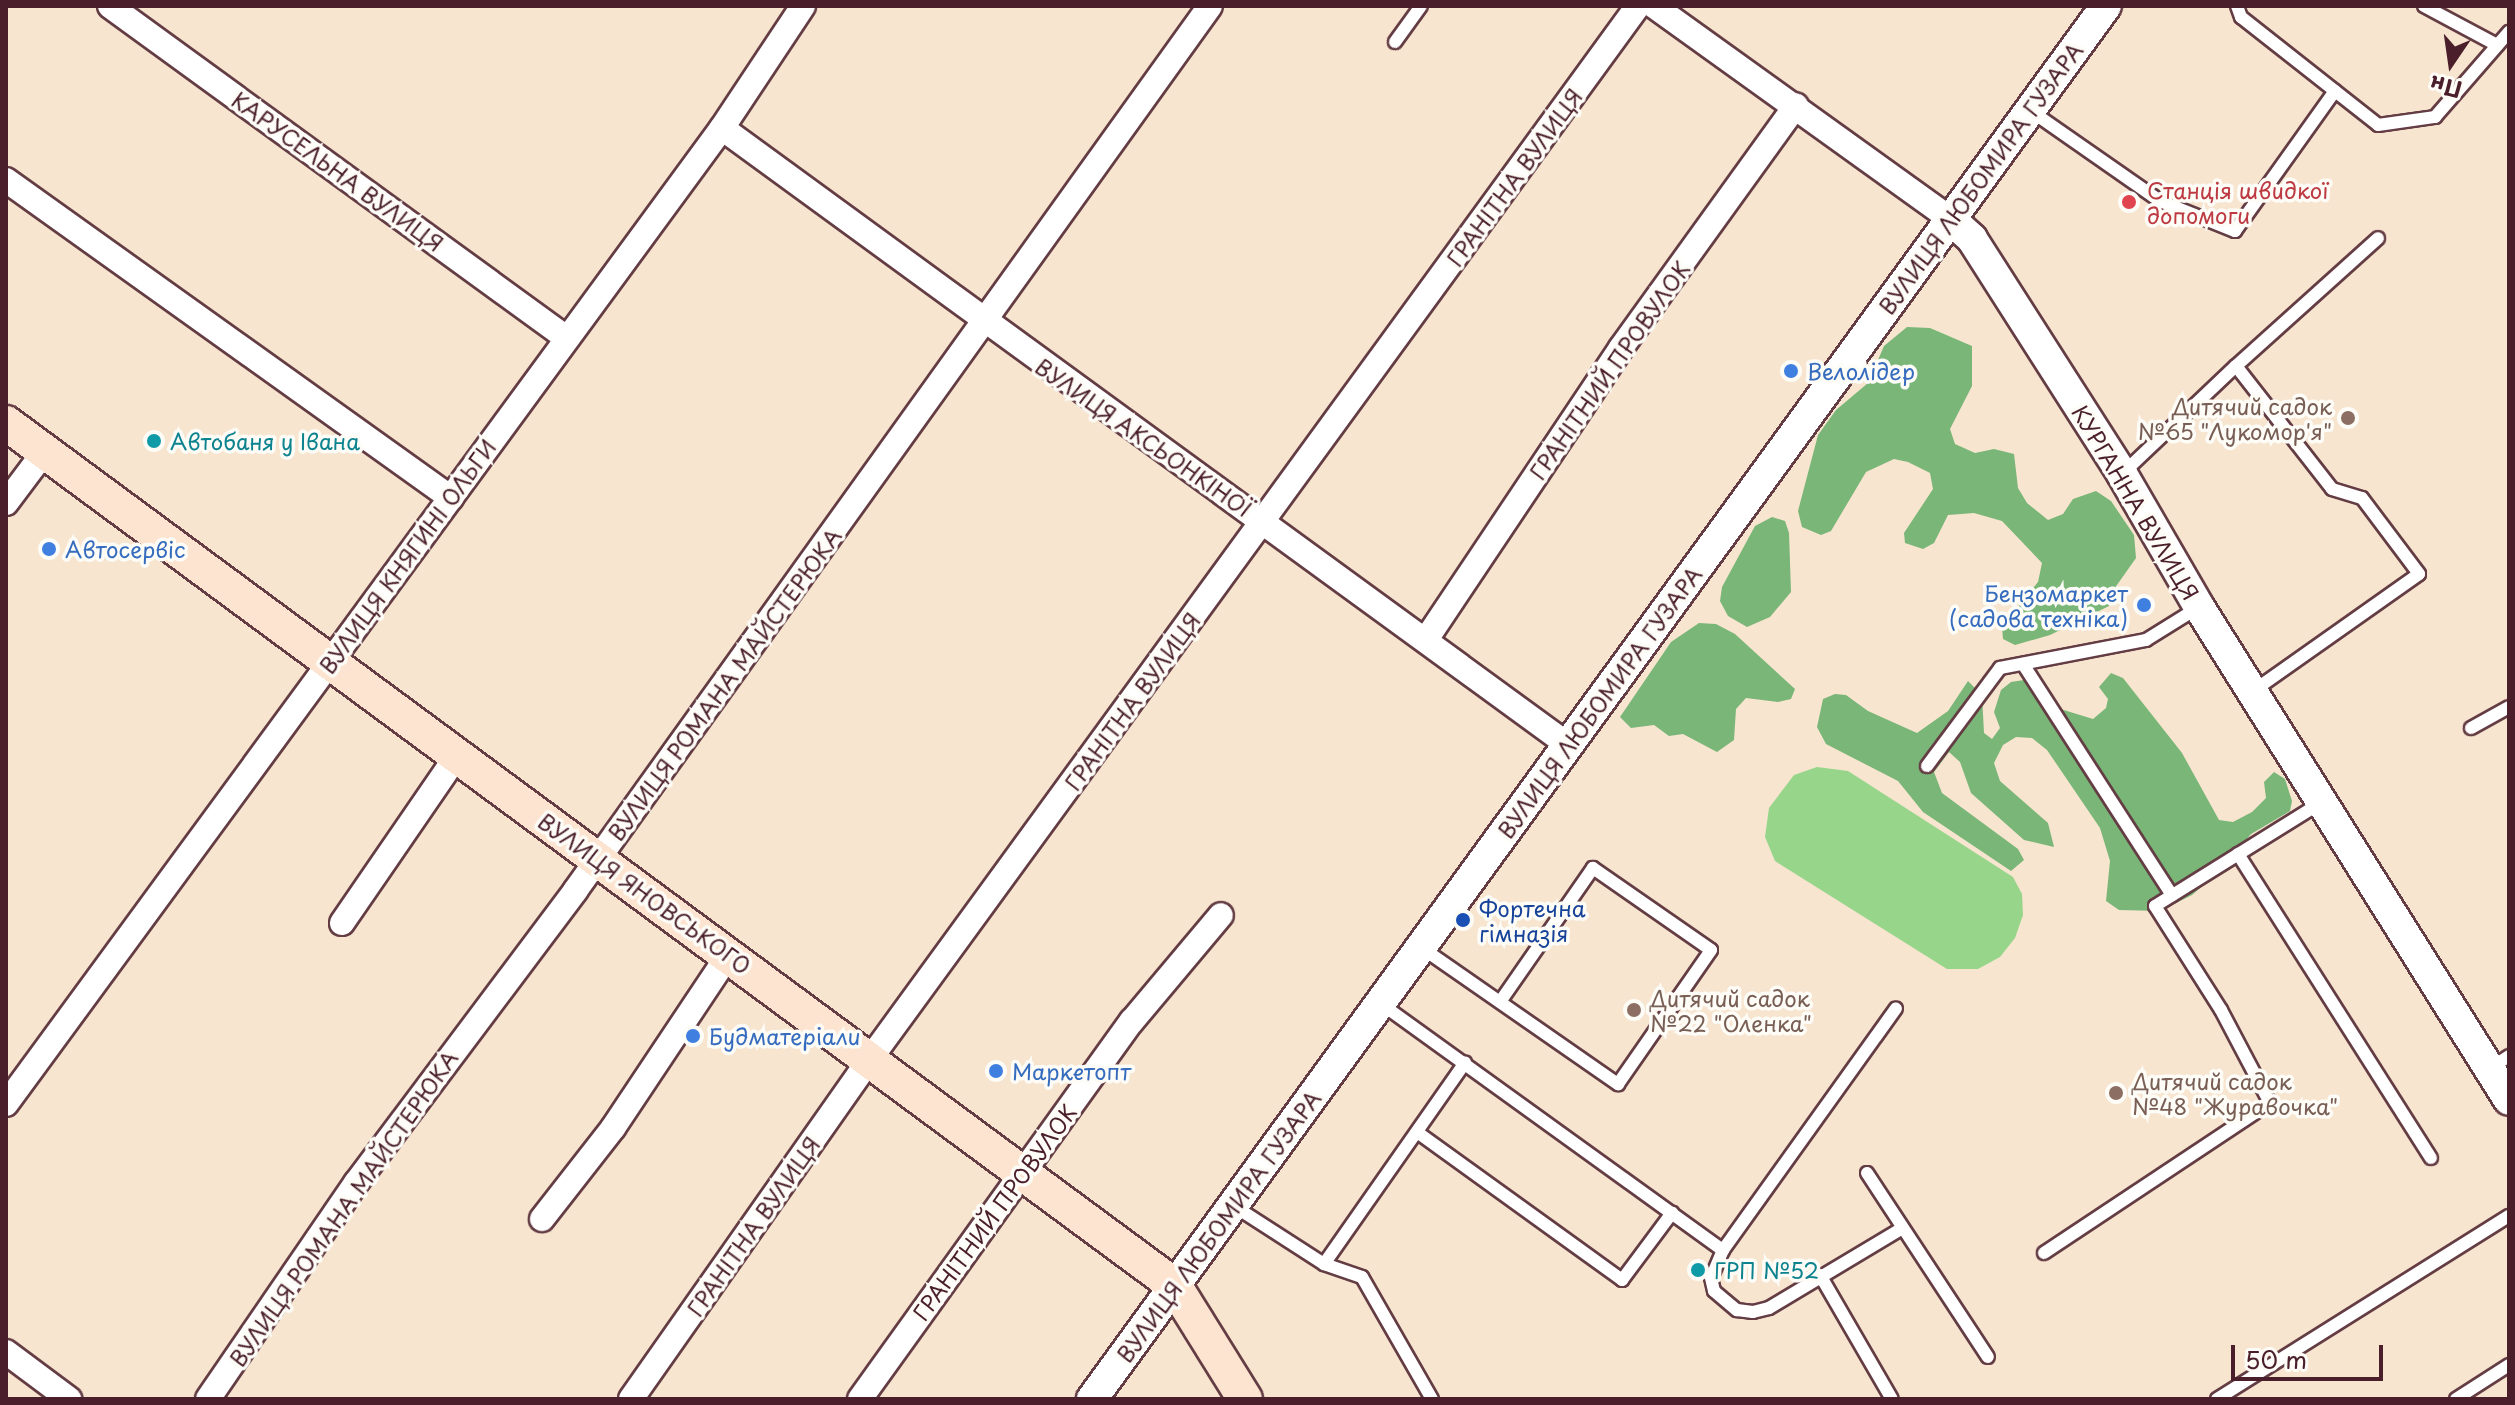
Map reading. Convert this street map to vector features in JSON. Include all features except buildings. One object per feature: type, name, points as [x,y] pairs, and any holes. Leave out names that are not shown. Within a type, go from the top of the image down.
[{"type":"main road","name":"ВУЛИЦЯ ЯНОВСЬКОГО","points":[[6,423],[1174,1285],[1245,1399]]},
{"type":"street","name":"КАРУСЕЛЬНА ВУЛИЦЯ","points":[[110,6],[565,337]]},
{"type":"street","name":"ВУЛИЦЯ РОМАНА МАЙСТЕРЮКА","points":[[208,1399],[356,1183],[598,858],[985,324],[1210,6]]},
{"type":"street","name":"ГРАНІТНА ВУЛИЦЯ","points":[[631,1399],[870,1059],[1638,6]]},
{"type":"street","name":"КУРГАННА ВУЛИЦЯ","points":[[1654,6],[1796,105],[1949,218],[1972,239],[2122,474],[2199,607],[2322,802],[2499,1062],[2509,1100]]},
{"type":"street","name":"ВУЛИЦЯ ЛЮБОМИРА ГУЗАРА","points":[[1092,1399],[2106,6]]},
{"type":"street","name":"ВУЛИЦЯ КНЯГИНІ ОЛЬГИ","points":[[6,1104],[451,498],[565,337],[722,128],[799,7]]},
{"type":"street","name":"ГРАНІТНИЙ ПРОВУЛОК","points":[[1427,638],[1621,348],[1796,105]]},
{"type":"street","name":"ВУЛИЦЯ АКСЬОНКІНОЇ","points":[[722,128],[985,324],[1427,638],[1568,745]]},
{"type":"street","points":[[6,180],[451,498]]},
{"type":"street","points":[[6,503],[45,451]]},
{"type":"street","points":[[342,923],[458,754]]},
{"type":"street","name":"ГРАНІТНИЙ ПРОВУЛОК","points":[[860,1399],[1132,1021],[1221,915]]},
{"type":"street","points":[[542,1219],[613,1128],[729,954]]},
{"type":"street","points":[[6,1352],[69,1399]]},
{"type":"lane","points":[[1395,42],[1421,6]]},
{"type":"lane","points":[[2237,6],[2241,17],[2378,125],[2435,117],[2509,32]]},
{"type":"lane","points":[[2424,6],[2497,45]]},
{"type":"lane","points":[[2031,111],[2160,201],[2235,231],[2335,91]]},
{"type":"lane","points":[[2122,474],[2378,238]]},
{"type":"lane","points":[[2236,366],[2332,489],[2362,498],[2419,574],[2252,692]]},
{"type":"lane","points":[[1927,766],[2000,668],[2146,640],[2199,607]]},
{"type":"lane","points":[[2023,664],[2172,895]]},
{"type":"lane","points":[[2471,728],[2509,707]]},
{"type":"lane","points":[[2044,1253],[2270,1103],[2221,1010],[2155,906],[2322,802]]},
{"type":"lane","points":[[2238,854],[2431,1158]]},
{"type":"lane","points":[[1420,946],[1500,1002],[1618,1084],[1711,950],[1593,868],[1500,1002]]},
{"type":"lane","points":[[1380,1003],[1723,1250]]},
{"type":"lane","points":[[1896,1008],[1723,1250],[1711,1278],[1714,1291],[1737,1310],[1769,1308],[1901,1229]]},
{"type":"lane","points":[[1324,1264],[1465,1063]]},
{"type":"lane","points":[[1417,1132],[1622,1280],[1672,1213]]},
{"type":"lane","points":[[1867,1173],[1988,1357]]},
{"type":"lane","points":[[1232,1205],[1324,1264],[1362,1277],[1432,1399]]},
{"type":"lane","points":[[2217,1399],[2237,1394],[2509,1216]]},
{"type":"lane","points":[[1820,1275],[1892,1399]]},
{"type":"lane","points":[[2456,1399],[2509,1365]]},
{"type":"green space","points":[[1907,327],[1930,328],[1972,346],[1972,386],[1950,429],[1955,444],[1975,453],[1994,449],[2014,454],[2018,488],[2027,503],[2048,520],[2063,514],[2073,499],[2096,491],[2111,501],[2134,535],[2136,558],[2112,592],[2109,606],[2050,635],[2015,645],[2003,639],[2002,627],[2038,582],[2042,563],[2002,521],[1974,513],[1948,515],[1934,543],[1923,549],[1905,543],[1904,533],[1933,489],[1930,473],[1908,462],[1894,459],[1866,472],[1831,531],[1821,535],[1802,527],[1798,511],[1818,435],[1836,410],[1868,383],[1884,346]]},
{"type":"green space","points":[[1772,517],[1785,521],[1789,533],[1791,592],[1770,617],[1747,627],[1728,616],[1720,601],[1722,587],[1755,526]]},
{"type":"green space","points":[[1699,623],[1716,624],[1735,634],[1795,689],[1791,699],[1778,702],[1746,698],[1736,709],[1734,740],[1717,752],[1683,734],[1669,736],[1654,725],[1631,728],[1620,717],[1671,642]]},
{"type":"green space","points":[[2111,673],[2123,678],[2182,753],[2219,820],[2233,822],[2252,812],[2266,798],[2264,782],[2274,772],[2285,779],[2292,801],[2290,811],[2251,834],[2222,869],[2192,895],[2160,911],[2119,910],[2106,901],[2110,861],[2100,828],[2047,750],[2032,738],[2016,737],[2003,745],[1994,763],[2000,781],[2048,823],[2054,847],[2024,840],[1971,793],[1960,762],[1949,752],[1934,772],[1942,793],[2018,849],[2024,860],[2011,871],[1923,812],[1898,781],[1826,744],[1817,727],[1823,699],[1835,694],[1846,695],[1868,711],[1917,733],[1948,711],[1968,681],[1982,695],[1984,733],[1992,739],[2000,728],[1994,712],[2001,690],[2011,682],[2024,680],[2040,688],[2054,707],[2093,719],[2106,708],[2108,699],[2099,687]]},
{"type":"green space","points":[[1817,767],[1848,771],[2013,877],[2022,894],[2023,915],[2015,938],[2000,957],[1978,969],[1947,969],[1775,861],[1765,837],[1769,808],[1794,775]]},
{"type":"place","name":"Станція швидкої допомоги","points":[[2129,202]]},
{"type":"place","name":"Велолідер","points":[[1791,371]]},
{"type":"place","name":"Дитячий садок №65 \"Лукомор'я\"","points":[[2348,418]]},
{"type":"place","name":"Автобаня у Івана","points":[[154,441]]},
{"type":"place","name":"Автосервіс","points":[[49,549]]},
{"type":"place","name":"Бензомаркет (садова техніка)","points":[[2144,605]]},
{"type":"place","name":"Фортечна гімназія","points":[[1463,920]]},
{"type":"place","name":"Дитячий садок №22 \"Оленка\"","points":[[1634,1010]]},
{"type":"place","name":"Будматеріали","points":[[693,1036]]},
{"type":"place","name":"Маркетопт","points":[[996,1071]]},
{"type":"place","name":"Дитячий садок №48 \"Журавочка\"","points":[[2116,1093]]},
{"type":"place","name":"ГРП №52","points":[[1698,1270]]}]
